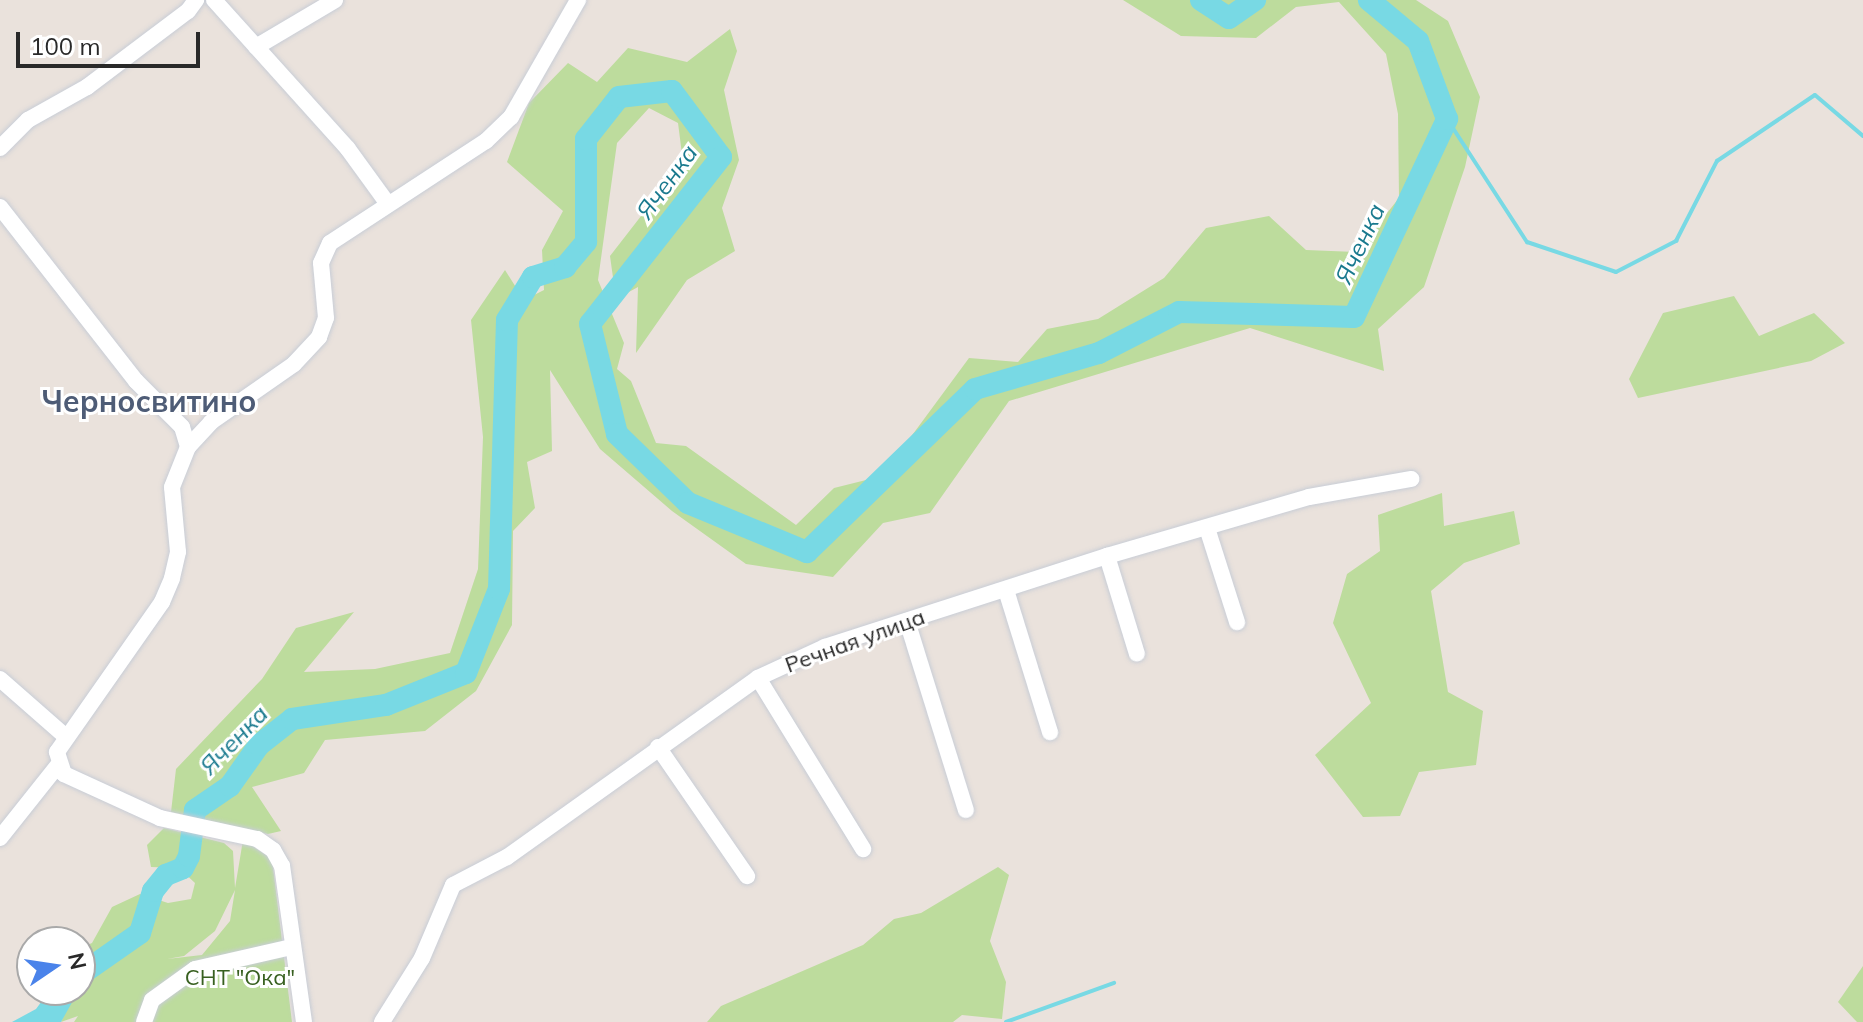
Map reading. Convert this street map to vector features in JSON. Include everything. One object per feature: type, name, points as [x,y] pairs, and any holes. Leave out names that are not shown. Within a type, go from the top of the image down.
[{"type":"street","points":[[0,148],[28,120],[87,87],[156,36],[196,0]]},
{"type":"street","points":[[214,0],[348,149],[388,204]]},
{"type":"street","points":[[256,47],[335,0]]},
{"type":"street","points":[[0,838],[58,765],[65,736],[162,602],[178,552],[172,487],[188,447],[211,422],[294,364],[312,345],[326,318],[321,263],[330,243],[486,141],[511,117],[578,0]]},
{"type":"street","points":[[0,207],[136,381],[182,427],[188,447]]},
{"type":"street","name":"Речная улица","points":[[382,1022],[422,958],[453,885],[507,857],[758,678],[825,647],[1107,556],[1309,497],[1411,479]]},
{"type":"street","points":[[1207,528],[1237,622]]},
{"type":"street","points":[[1107,556],[1137,654]]},
{"type":"street","points":[[1006,590],[1050,732]]},
{"type":"street","points":[[907,621],[966,810]]},
{"type":"street","points":[[758,678],[863,849]]},
{"type":"street","points":[[0,679],[65,736]]},
{"type":"street","points":[[658,747],[747,876]]},
{"type":"street","points":[[58,765],[64,774],[160,818],[229,831],[266,843],[282,866],[304,1022]]},
{"type":"street","points":[[144,1022],[152,1000],[195,969],[292,947]]},
{"type":"green space","points":[[1123,0],[1416,0],[1448,21],[1480,97],[1465,167],[1424,287],[1378,329],[1384,371],[1250,328],[1009,401],[930,513],[883,523],[833,577],[746,564],[672,511],[600,449],[550,370],[552,451],[527,462],[535,508],[513,531],[512,625],[476,691],[425,731],[325,740],[304,773],[252,787],[281,831],[268,834],[171,812],[176,769],[262,679],[296,628],[354,612],[304,672],[375,669],[450,653],[478,569],[483,437],[471,320],[505,270],[524,300],[544,290],[542,250],[563,211],[507,162],[529,103],[568,63],[597,82],[628,48],[687,62],[730,29],[737,51],[724,90],[739,160],[722,208],[735,251],[687,280],[636,353],[638,287],[616,299],[610,256],[683,162],[678,123],[649,108],[617,143],[598,280],[624,343],[617,369],[631,381],[656,443],[686,446],[796,525],[834,488],[882,476],[969,358],[1018,362],[1047,329],[1098,319],[1164,278],[1206,228],[1269,216],[1306,250],[1356,252],[1399,198],[1398,114],[1386,54],[1339,2],[1296,7],[1256,38],[1181,36]]},
{"type":"green space","points":[[1734,296],[1759,336],[1814,313],[1845,343],[1811,361],[1638,398],[1629,379],[1663,313]]},
{"type":"green space","points":[[1442,493],[1444,526],[1514,511],[1520,544],[1464,563],[1431,591],[1448,692],[1483,711],[1476,765],[1419,772],[1400,816],[1363,817],[1315,755],[1371,703],[1333,623],[1347,574],[1380,551],[1378,515]]},
{"type":"green space","name":"СНТ \"Ока\"","points":[[164,828],[224,843],[233,851],[235,888],[243,840],[272,859],[292,1022],[74,1022],[78,1016],[61,1022],[68,1006],[96,1006],[96,972],[127,950],[96,954],[96,936],[112,907],[140,894],[168,903],[191,899],[195,883],[179,868],[151,867],[147,845]],"holes":[[[235,890],[230,921],[202,955],[167,959],[184,956],[215,931]]]},
{"type":"green space","points":[[998,867],[1009,875],[990,941],[1006,982],[1002,1019],[962,1015],[953,1022],[707,1022],[721,1006],[863,945],[894,919],[921,913]]},
{"type":"green space","points":[[1863,966],[1863,1022],[1857,1022],[1838,1002]]},
{"type":"water","points":[[134,931],[127,950],[96,976],[96,954]]},
{"type":"water","points":[[38,1006],[70,1006],[61,1022],[12,1022]]},
{"type":"waterway","name":"Яченка","points":[[1201,0],[1229,18],[1255,0]]},
{"type":"waterway","name":"Яченка","points":[[96,964],[140,933],[153,891],[166,875],[183,868],[189,856],[195,810],[230,786],[259,745],[292,719],[386,705],[466,673],[499,589],[507,320],[533,277],[565,267],[586,242],[586,139],[619,97],[672,91],[721,157],[590,324],[617,434],[688,503],[807,552],[975,389],[1099,353],[1179,312],[1354,317],[1447,119],[1418,41],[1369,0]]},
{"type":"waterway","name":"Яченка","points":[[1447,119],[1527,242],[1616,272],[1676,241],[1717,161],[1815,95],[1863,136]]},
{"type":"waterway","points":[[1006,1022],[1114,983]]},
{"type":"district","name":"Черносвитино","points":[[149,401]]}]
